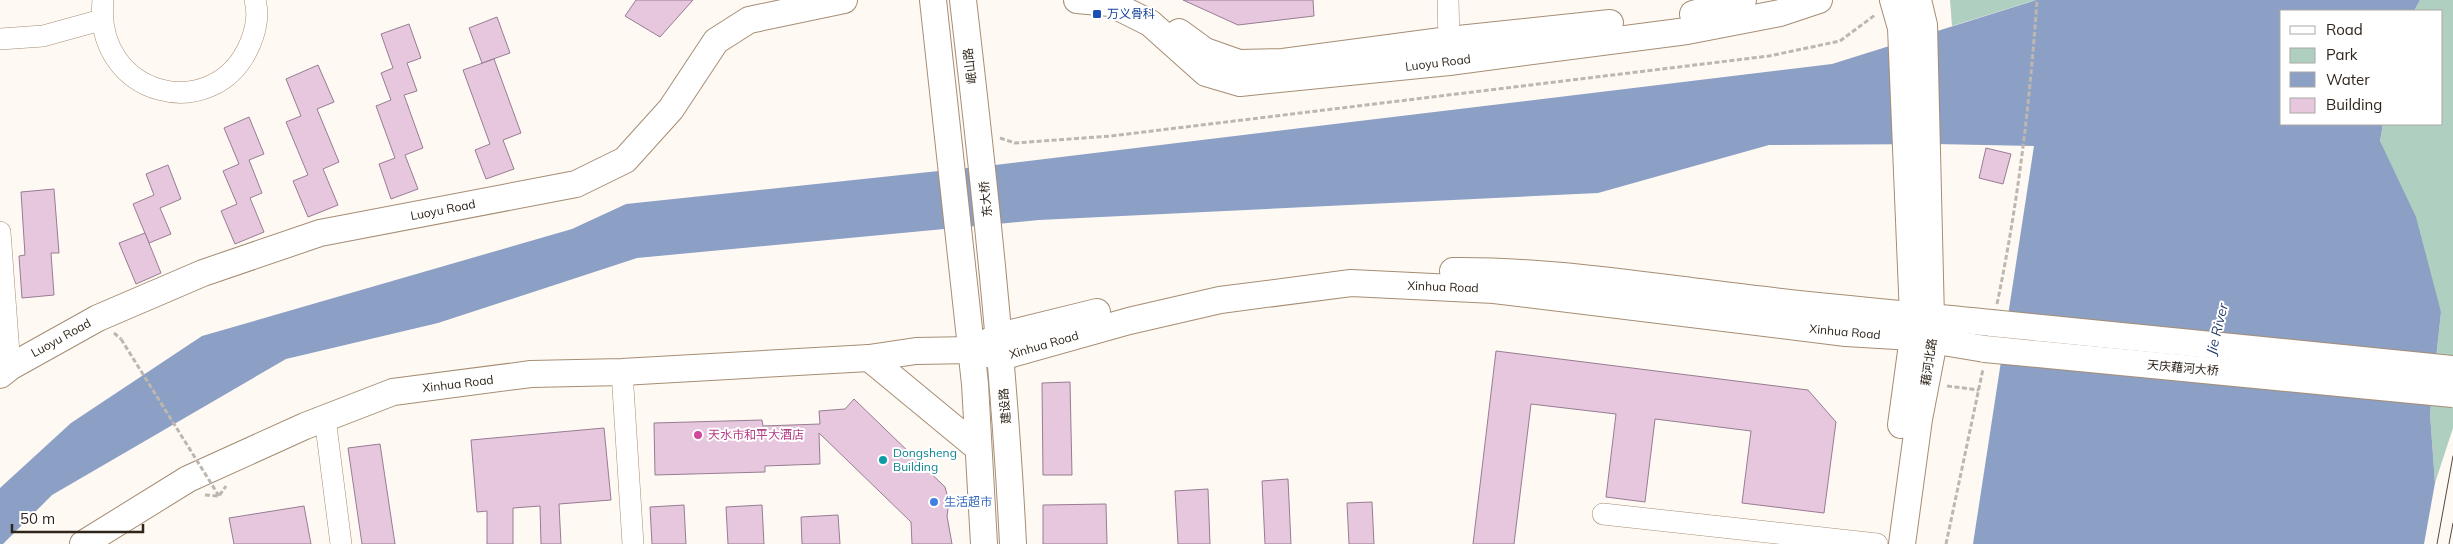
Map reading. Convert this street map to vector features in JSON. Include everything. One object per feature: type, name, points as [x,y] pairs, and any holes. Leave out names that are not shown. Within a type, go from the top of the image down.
[{"type":"main road","name":"Luoyu Road","points":[[5,371],[98,318],[203,273],[320,233],[576,184],[625,160],[671,109],[716,41],[750,20],[844,0]]},
{"type":"main road","points":[[933,0],[961,268],[972,350],[984,544]]},
{"type":"main road","name":"岷山路","points":[[963,0],[978,131]]},
{"type":"main road","name":"Luoyu Road","points":[[1078,0],[1110,3],[1150,23],[1206,73],[1240,83],[1449,62],[1687,30],[1780,13],[1819,0]]},
{"type":"main road","name":"Luoyu Road","points":[[1135,0],[1144,4],[1205,51],[1239,63],[1283,62],[1449,40],[1686,16],[1743,0]]},
{"type":"main road","name":"藉河北路","points":[[1902,1],[1912,27],[1926,383],[1919,419],[1902,544]]},
{"type":"main road","name":"东大桥","points":[[978,131],[994,268]]},
{"type":"main road","name":"建设路","points":[[994,268],[1013,544]]},
{"type":"main road","name":"Xinhua Road","points":[[83,544],[188,479],[325,418],[392,392],[531,374],[622,372],[869,358],[916,351],[972,350],[1130,321],[1220,300],[1351,283],[1494,290],[1846,334],[1923,328]]},
{"type":"main road","name":"天庆藉河大桥","points":[[1923,328],[1991,323],[2453,369]]},
{"type":"main road","name":"藉河北路","points":[[1885,544],[1923,328]]},
{"type":"main road","name":"天庆藉河大桥","points":[[1923,328],[1986,349],[2453,394]]},
{"type":"main road","points":[[869,358],[978,448]]},
{"type":"street","points":[[0,39],[43,36],[102,10],[107,44],[119,65],[138,81],[160,91],[185,93],[209,87],[230,74],[246,55],[255,32],[257,8],[255,0]]},
{"type":"street","points":[[1448,0],[1449,40]]},
{"type":"street","points":[[0,232],[5,371]]},
{"type":"street","points":[[622,372],[633,544]]},
{"type":"street","points":[[325,418],[341,544]]},
{"type":"street","points":[[1603,514],[1876,544]]},
{"type":"path","points":[[2019,174],[2030,104],[2037,0]]},
{"type":"path","points":[[978,131],[1015,143],[1111,136],[1769,56],[1840,41],[1902,1]]},
{"type":"path","points":[[121,340],[219,496]]},
{"type":"path","points":[[1926,383],[1979,390]]},
{"type":"green space","points":[[1950,0],[2036,0],[1952,26]]},
{"type":"green space","points":[[2420,0],[2453,0],[2453,428],[2435,483],[2430,414],[2441,312],[2380,141],[2383,125],[2443,125],[2443,10],[2415,10]]},
{"type":"water","name":"Jie River","points":[[2036,0],[2420,0],[2415,10],[2280,10],[2280,125],[2383,125],[2380,141],[2416,217],[2441,312],[2430,414],[2435,483],[2424,544],[1973,544],[2034,146],[1935,144],[1769,145],[1598,193],[1039,220],[637,258],[438,323],[286,359],[52,495],[3,544],[0,544],[0,488],[71,423],[202,336],[572,229],[626,204],[995,165],[1832,64]]},
{"type":"building","points":[[636,0],[693,0],[660,37],[625,16]]},
{"type":"building","points":[[1183,0],[1313,0],[1314,16],[1238,25]]},
{"type":"building","points":[[497,17],[510,53],[482,63],[469,28]]},
{"type":"building","points":[[409,24],[421,58],[407,63],[417,91],[404,95],[423,148],[405,155],[418,189],[391,199],[379,164],[395,158],[376,106],[391,100],[381,73],[393,68],[381,34]]},
{"type":"building","points":[[494,59],[521,133],[503,140],[514,169],[486,179],[475,150],[490,144],[463,70]]},
{"type":"building","points":[[318,65],[334,102],[317,109],[339,162],[323,169],[338,205],[308,217],[293,181],[308,175],[286,122],[301,116],[286,79]]},
{"type":"building","points":[[249,117],[264,154],[249,160],[262,193],[250,198],[264,232],[235,244],[221,211],[237,204],[223,171],[239,164],[224,128]]},
{"type":"building","points":[[1986,148],[2011,154],[2003,184],[1979,178]]},
{"type":"building","points":[[168,165],[181,199],[160,208],[171,234],[149,243],[133,204],[154,195],[146,174]]},
{"type":"building","points":[[54,189],[59,253],[51,253],[54,295],[22,298],[19,256],[25,255],[21,192]]},
{"type":"building","points":[[145,233],[161,273],[136,284],[119,243]]},
{"type":"building","points":[[1496,351],[1808,390],[1836,422],[1824,513],[1742,503],[1751,431],[1655,419],[1645,502],[1606,497],[1616,414],[1531,404],[1514,544],[1473,544]]},
{"type":"building","points":[[1070,382],[1072,475],[1043,475],[1042,383]]},
{"type":"building","points":[[854,399],[945,487],[949,502],[947,516],[952,544],[912,544],[911,522],[819,433],[820,464],[765,466],[765,472],[655,475],[654,423],[762,420],[763,426],[820,424],[819,411],[845,409]]},
{"type":"building","points":[[604,428],[611,500],[559,504],[561,544],[541,544],[540,506],[513,508],[513,544],[487,544],[487,511],[477,512],[471,440]]},
{"type":"building","points":[[380,444],[395,544],[362,544],[348,448]]},
{"type":"building","points":[[1288,479],[1291,544],[1265,544],[1262,481]]},
{"type":"building","points":[[1208,489],[1210,544],[1178,544],[1175,491]]},
{"type":"building","points":[[1372,502],[1374,544],[1349,544],[1347,503]]},
{"type":"building","points":[[1106,504],[1107,544],[1043,544],[1043,505]]},
{"type":"building","points":[[684,505],[686,544],[652,544],[650,507]]},
{"type":"building","points":[[762,505],[764,544],[728,544],[726,507]]},
{"type":"building","points":[[304,506],[311,544],[234,544],[229,518]]},
{"type":"building","points":[[838,515],[840,544],[802,544],[801,517]]},
{"type":"tram line","points":[[2437,544],[2453,456]]},
{"type":"tram line","points":[[2449,544],[2453,523]]},
{"type":"place","name":"万义骨科","points":[[1097,14]]},
{"type":"place","name":"天水市和平大酒店","points":[[698,435]]},
{"type":"place","name":"Dongsheng Building","points":[[883,460]]},
{"type":"place","name":"生活超市","points":[[934,502]]}]
